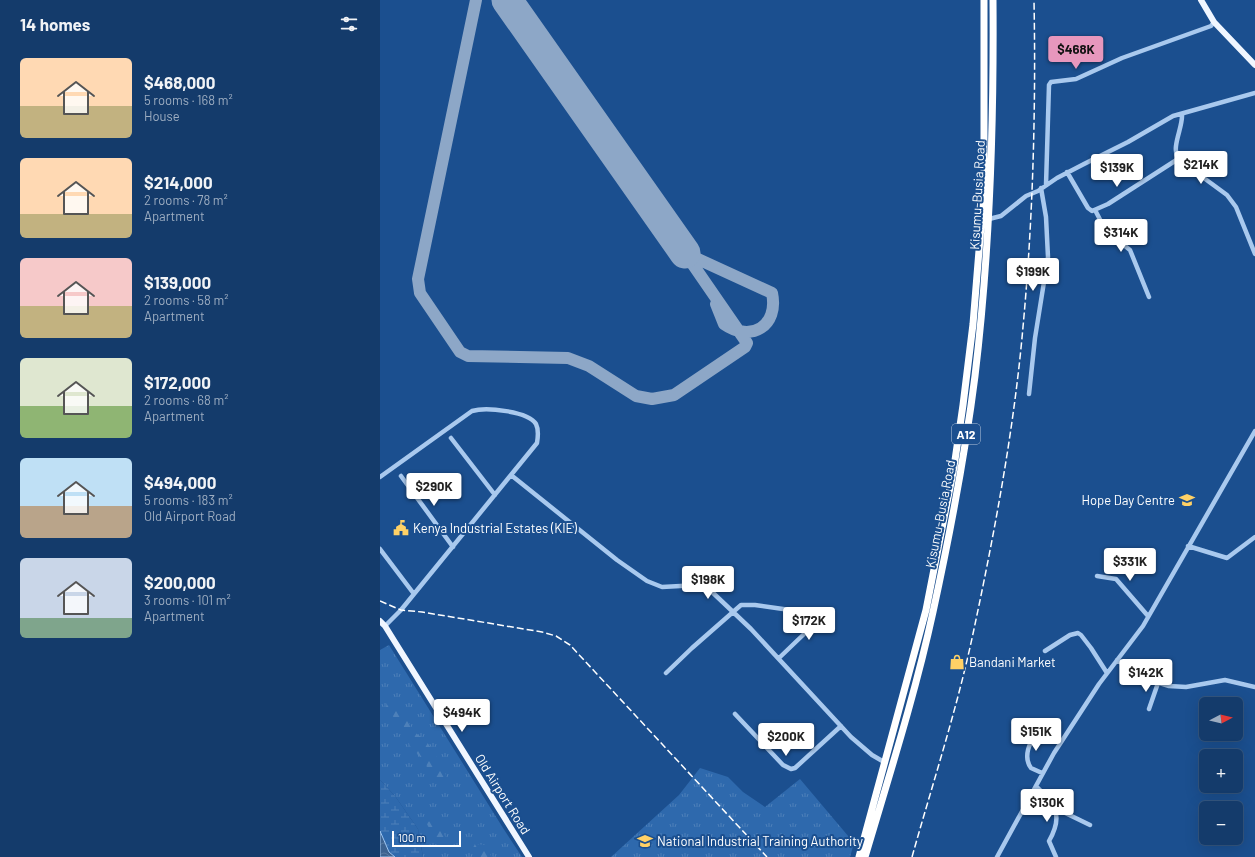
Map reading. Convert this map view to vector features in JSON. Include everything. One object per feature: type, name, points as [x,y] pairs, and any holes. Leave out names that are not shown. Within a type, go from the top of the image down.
[{"type":"highway","name":"Kisumu-Busia Road","points":[[859,857],[926,610],[954,467],[973,324],[984,189],[984,0]]},
{"type":"highway","name":"Kisumu-Busia Road","points":[[865,857],[933,614],[954,511],[975,376],[989,219],[992,141],[993,0]]},
{"type":"main road","points":[[1201,0],[1214,22],[1255,65]]},
{"type":"main road","name":"Old Airport Road","points":[[380,622],[385,626],[529,857]]},
{"type":"street","points":[[1046,184],[1049,85],[1051,82],[1076,79],[1122,58],[1211,26],[1214,22]]},
{"type":"street","points":[[989,219],[1001,216],[1026,196],[1046,184],[1128,142],[1173,116],[1255,93]]},
{"type":"street","points":[[1182,114],[1181,131],[1176,146],[1178,160],[1227,195],[1236,207],[1255,254]]},
{"type":"street","points":[[1067,172],[1088,208],[1092,211],[1178,160]]},
{"type":"street","points":[[1029,394],[1035,338],[1048,257],[1046,217],[1041,188]]},
{"type":"street","points":[[1095,210],[1106,231],[1130,250],[1149,296]]},
{"type":"street","points":[[380,477],[472,411],[479,409],[523,415],[536,425],[538,434],[537,443],[414,594],[385,626]]},
{"type":"street","points":[[997,857],[1042,773],[1107,673],[1148,616],[1255,431]]},
{"type":"street","points":[[451,438],[494,495]]},
{"type":"street","points":[[511,475],[617,560],[647,581],[662,587],[699,585],[711,591],[779,658],[861,747],[884,762]]},
{"type":"street","points":[[401,476],[453,547]]},
{"type":"street","points":[[1188,546],[1227,558],[1255,537]]},
{"type":"street","points":[[380,548],[414,594]]},
{"type":"street","points":[[1097,576],[1116,579],[1148,616]]},
{"type":"street","points":[[666,673],[741,605],[785,608],[793,612],[808,630]]},
{"type":"street","points":[[779,658],[827,612]]},
{"type":"street","points":[[1046,651],[1070,634],[1078,633],[1091,648],[1107,673]]},
{"type":"street","points":[[1117,660],[1141,676],[1158,683],[1186,688],[1225,680],[1255,687]]},
{"type":"street","points":[[1149,709],[1158,683]]},
{"type":"street","points":[[735,714],[783,765],[791,769],[795,768],[841,726]]},
{"type":"street","points":[[1037,730],[1026,757],[1031,768],[1042,773]]},
{"type":"street","points":[[1036,786],[1055,808],[1090,825]]},
{"type":"street","points":[[1055,808],[1057,819],[1049,840],[1056,857]]},
{"type":"green space","points":[[389,645],[522,857],[423,857],[418,829],[395,796],[380,780],[380,650]]},
{"type":"green space","points":[[387,699],[394,699],[399,704],[412,729],[425,739],[444,768],[447,780],[441,782],[428,773],[426,763],[410,746],[403,724],[391,715],[386,708]]},
{"type":"green space","points":[[700,768],[728,777],[743,792],[765,807],[800,779],[854,843],[850,857],[611,857],[679,795]]},
{"type":"green space","points":[[380,780],[395,796],[418,829],[423,857],[395,857],[389,852],[380,831]]},
{"type":"green space","points":[[435,820],[446,838],[442,841],[436,842],[426,822]]},
{"type":"green space","points":[[475,844],[486,845],[491,856],[494,857],[479,857],[473,848]]},
{"type":"water","points":[[380,831],[389,852],[395,857],[380,857]]},
{"type":"taxiway","points":[[476,0],[418,279],[420,293],[460,352],[468,356],[568,358],[589,366],[636,396],[652,399],[674,395],[745,347],[747,343],[685,253]]},
{"type":"taxiway","points":[[687,254],[772,293],[773,305],[771,314],[767,322],[761,328],[753,331],[744,332],[724,324],[716,304]]},
{"type":"runway","points":[[507,0],[685,253]]},
{"type":"railway","points":[[912,857],[968,658],[982,592],[1009,441],[1023,327],[1029,246],[1035,82],[1034,0]]},
{"type":"railway","points":[[380,601],[401,610],[422,612],[542,632],[556,636],[570,645],[767,857]]},
{"type":"place","name":"Hope Day Centre","points":[[1187,500]]},
{"type":"place","name":"Kenya Industrial Estates (KIE)","points":[[401,528]]},
{"type":"place","name":"Bandani Market","points":[[957,662]]},
{"type":"place","name":"National Industrial Training Authority","points":[[645,841]]}]
